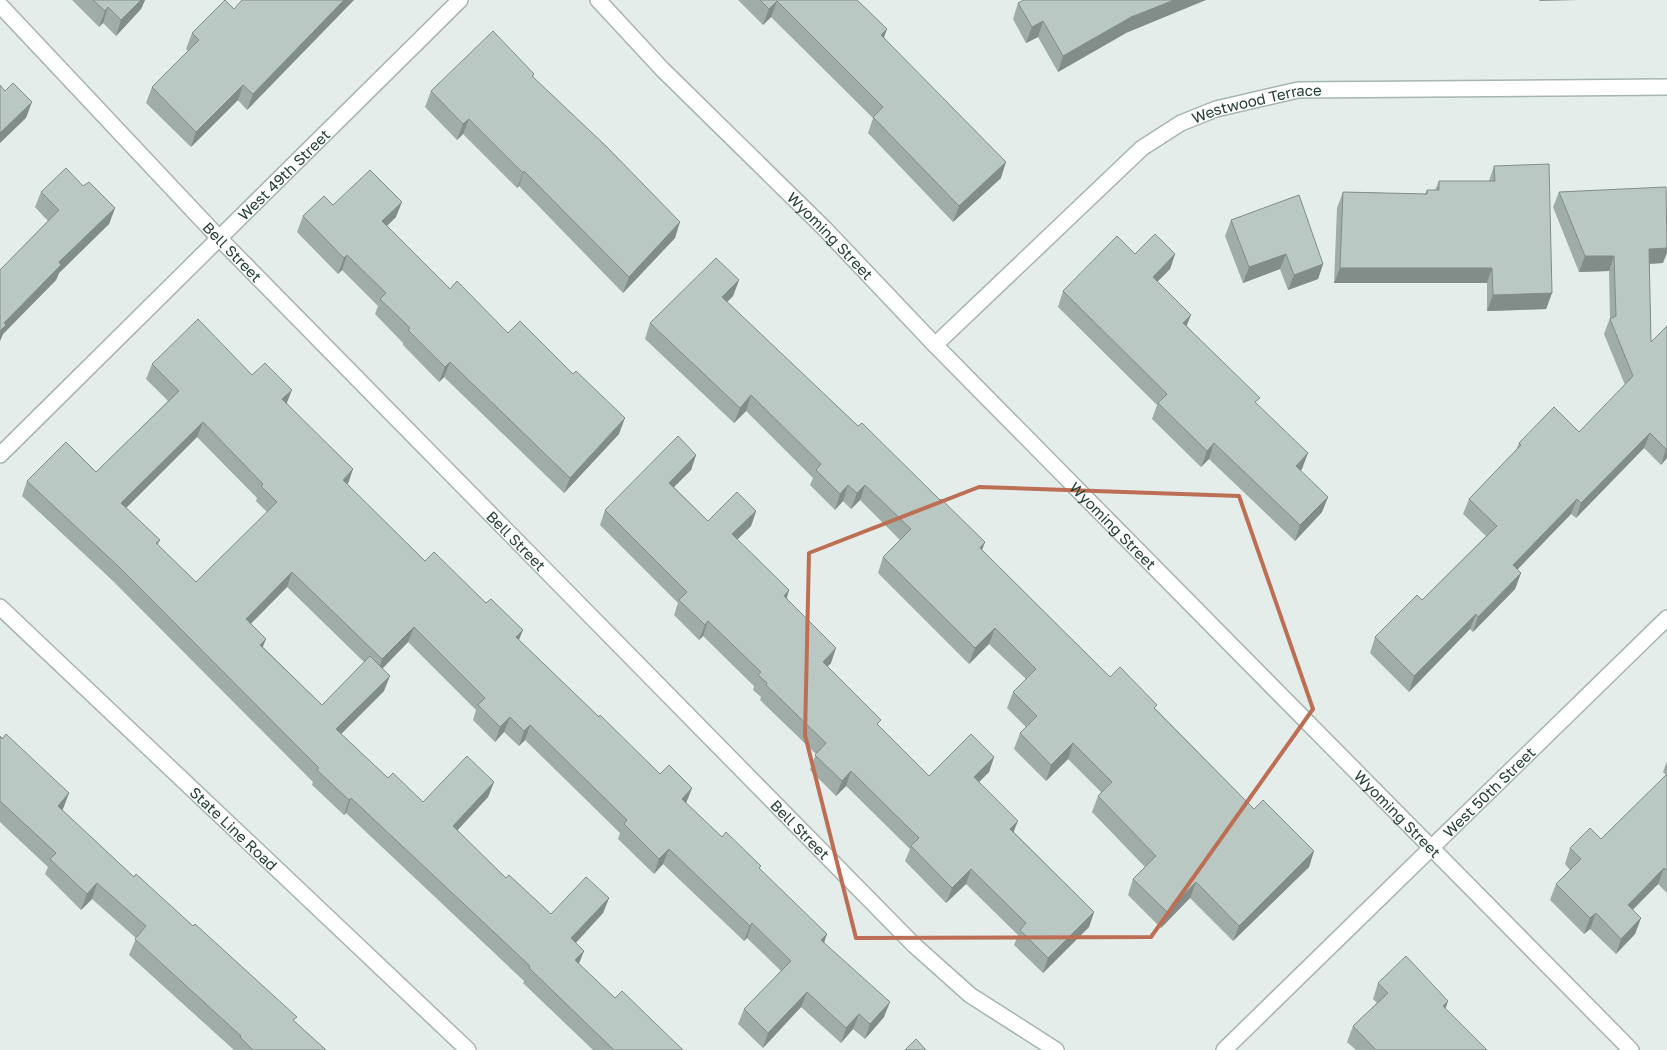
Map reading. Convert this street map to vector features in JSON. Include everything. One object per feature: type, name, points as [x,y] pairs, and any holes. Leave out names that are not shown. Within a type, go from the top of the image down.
[{"type":"street","name":"West 49th Street","points":[[0,455],[460,0]]},
{"type":"street","name":"Wyoming Street","points":[[598,0],[662,69],[824,228],[935,345],[1631,1050]]},
{"type":"street","name":"Bell Street","points":[[0,5],[219,238],[914,946],[970,995],[1056,1050]]},
{"type":"street","name":"Westwood Terrace","points":[[935,345],[1142,148],[1181,123],[1216,110],[1298,90],[1667,87]]},
{"type":"street","name":"State Line Road","points":[[0,607],[468,1050]]},
{"type":"street","name":"West 50th Street","points":[[1224,1050],[1432,850],[1667,618]]},
{"type":"highlighted area","points":[[979,487],[1239,496],[1313,709],[1151,937],[856,938],[805,735],[809,553]]},
{"type":"building","points":[[93,0],[141,0],[121,20],[108,7],[105,11]]},
{"type":"building","points":[[225,0],[234,9],[242,0],[344,0],[253,94],[243,85],[196,132],[152,87],[199,40],[192,33]]},
{"type":"building","points":[[760,0],[857,0],[887,29],[881,35],[1006,162],[959,206],[873,117],[883,107],[777,1],[769,9]]},
{"type":"building","points":[[1024,0],[1174,0],[1131,17],[1063,56],[1043,21],[1032,27],[1018,3]]},
{"type":"building","points":[[493,31],[534,74],[532,76],[607,147],[680,222],[629,277],[524,171],[523,173],[469,119],[463,124],[431,91]]},
{"type":"building","points":[[13,83],[32,102],[0,133],[0,85],[5,91]]},
{"type":"building","points":[[1549,164],[1552,293],[1493,295],[1492,268],[1340,268],[1343,192],[1427,194],[1427,190],[1439,190],[1439,181],[1495,181],[1494,166]]},
{"type":"building","points":[[66,168],[83,186],[89,182],[115,208],[59,262],[61,265],[4,323],[6,325],[0,331],[0,270],[59,210],[41,192]]},
{"type":"building","points":[[370,170],[402,202],[382,221],[450,289],[457,281],[508,333],[520,321],[573,374],[576,371],[625,418],[570,478],[450,362],[445,367],[408,330],[410,328],[380,299],[386,293],[347,255],[344,258],[303,216],[324,196],[333,205]]},
{"type":"building","points":[[1666,187],[1667,248],[1649,249],[1651,342],[1667,326],[1667,448],[1650,433],[1581,503],[1577,499],[1513,565],[1521,573],[1478,617],[1476,614],[1414,676],[1375,637],[1417,595],[1422,600],[1497,526],[1469,499],[1521,445],[1519,443],[1554,407],[1579,432],[1633,376],[1610,319],[1616,316],[1614,256],[1585,256],[1559,192]]},
{"type":"building","points":[[1299,195],[1323,264],[1294,275],[1286,254],[1249,267],[1231,220]]},
{"type":"building","points":[[1155,234],[1175,254],[1153,277],[1191,315],[1183,323],[1260,398],[1255,402],[1308,453],[1296,466],[1328,497],[1300,525],[1214,443],[1207,451],[1158,403],[1167,394],[1063,291],[1117,236],[1135,254]]},
{"type":"building","points":[[716,258],[739,280],[722,297],[858,426],[862,423],[985,542],[980,548],[1110,677],[1120,667],[1157,705],[1154,708],[1254,809],[1263,800],[1314,851],[1239,926],[1196,882],[1167,912],[1133,879],[1156,856],[1098,796],[1112,782],[1073,743],[1051,765],[1020,733],[1037,716],[1013,692],[1036,669],[995,628],[975,648],[883,557],[911,529],[865,485],[857,493],[848,485],[840,494],[816,470],[821,464],[751,395],[740,408],[650,323]]},
{"type":"building","points":[[198,319],[252,375],[265,363],[292,390],[282,399],[353,469],[343,480],[425,561],[434,552],[486,603],[491,599],[523,630],[516,637],[660,774],[669,765],[692,788],[682,799],[722,837],[726,832],[761,866],[759,868],[827,934],[821,940],[890,1002],[870,1024],[859,1014],[846,1028],[807,992],[768,1033],[744,1009],[791,961],[752,923],[750,926],[669,849],[659,859],[624,824],[627,820],[530,725],[524,731],[510,717],[500,727],[478,705],[485,698],[414,627],[382,659],[292,572],[246,619],[266,639],[260,645],[322,705],[370,656],[390,676],[336,729],[388,778],[393,773],[423,802],[467,756],[494,782],[453,826],[506,878],[509,875],[551,914],[586,877],[609,898],[571,938],[584,951],[575,960],[615,998],[622,991],[683,1050],[614,1050],[529,968],[530,966],[351,798],[349,800],[317,770],[319,768],[118,566],[27,481],[66,442],[96,472],[179,391],[152,364]],"holes":[[[203,422],[263,484],[261,486],[277,502],[196,582],[156,543],[160,540],[121,503]]]},
{"type":"building","points":[[678,436],[696,455],[669,483],[708,521],[737,492],[756,511],[732,534],[789,590],[784,596],[836,648],[823,662],[881,720],[877,724],[929,776],[971,734],[994,757],[974,777],[1018,821],[1010,829],[1094,912],[1048,958],[1020,930],[1026,923],[971,869],[952,888],[911,846],[919,838],[851,771],[842,781],[815,755],[826,743],[766,685],[767,683],[758,675],[761,672],[708,621],[705,625],[679,600],[687,592],[605,510]]},
{"type":"building","points":[[6,734],[69,793],[58,806],[134,877],[136,874],[193,926],[195,924],[297,1017],[293,1020],[326,1050],[253,1050],[241,1036],[135,939],[146,926],[97,883],[87,894],[50,859],[56,853],[0,801],[0,736],[2,739]]},
{"type":"building","points":[[1667,774],[1667,871],[1664,868],[1628,905],[1641,918],[1621,939],[1596,913],[1590,918],[1556,884],[1581,859],[1570,848],[1590,828],[1601,839]]},
{"type":"building","points":[[1406,956],[1448,1001],[1443,1006],[1487,1050],[1376,1050],[1353,1026],[1388,993],[1378,983]]},
{"type":"building","points":[[916,1039],[926,1050],[905,1050]]}]
